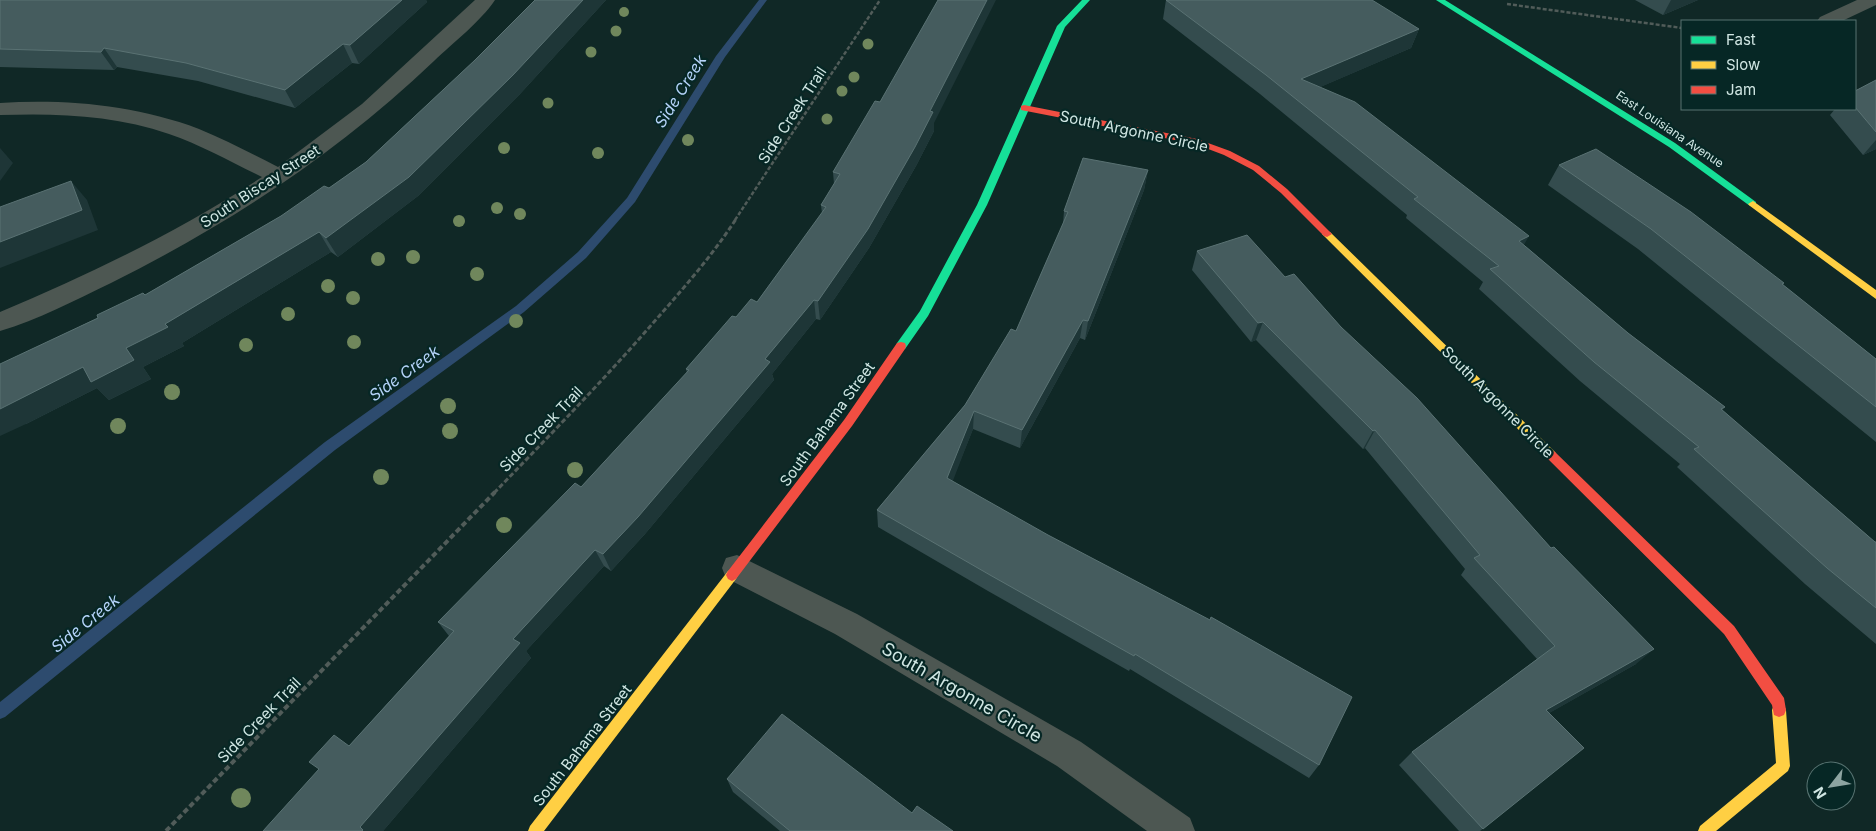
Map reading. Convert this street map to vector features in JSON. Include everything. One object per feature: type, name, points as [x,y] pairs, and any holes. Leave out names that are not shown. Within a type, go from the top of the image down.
[{"type":"street","name":"South Biscay Street","points":[[0,322],[122,266],[205,221],[278,176],[328,142],[383,97],[486,0]]},
{"type":"street","name":"South Bahama Street","points":[[535,831],[848,423],[924,313],[960,248],[1061,26],[1086,0]]},
{"type":"street","name":"East Louisiana Avenue","points":[[1440,0],[1672,145],[1876,295]]},
{"type":"street","points":[[1829,20],[1872,0]]},
{"type":"street","name":"South Argonne Circle","points":[[1024,108],[1196,142],[1227,153],[1256,168],[1284,191],[1729,630],[1779,703],[1783,766],[1705,831]]},
{"type":"street","points":[[0,110],[76,110],[130,116],[177,129],[278,176]]},
{"type":"street","name":"South Argonne Circle","points":[[737,568],[846,624],[1069,754],[1177,831]]},
{"type":"path","name":"Side Creek Trail","points":[[166,831],[597,387],[679,293],[733,224],[880,0]]},
{"type":"path","points":[[1469,18],[1506,4],[1681,28]]},
{"type":"building","points":[[0,0],[402,0],[350,45],[343,44],[285,90],[186,63],[104,48],[101,52],[0,49]]},
{"type":"building","points":[[535,0],[583,0],[513,75],[409,177],[326,238],[319,232],[165,324],[168,327],[126,348],[134,360],[91,382],[83,367],[0,409],[0,364],[98,318],[97,315],[143,293],[145,295],[281,216],[324,186],[329,188],[366,162],[475,60]]},
{"type":"building","points":[[938,0],[987,0],[930,111],[933,112],[915,147],[868,229],[818,301],[814,300],[765,359],[770,362],[638,517],[603,554],[595,550],[513,639],[520,643],[360,827],[362,831],[263,831],[319,769],[309,762],[334,735],[349,746],[454,631],[438,622],[575,483],[581,487],[689,370],[686,369],[732,316],[736,317],[751,299],[757,302],[826,207],[821,205],[840,174],[833,172],[875,101],[880,102]]},
{"type":"building","points":[[1166,0],[1372,0],[1419,29],[1301,79],[1355,102],[1529,236],[1519,241],[1628,333],[1725,407],[1721,409],[1876,542],[1876,608],[1827,568],[1694,449],[1699,447],[1594,362],[1490,269],[1499,266],[1414,199],[1418,197],[1266,75]]},
{"type":"building","points":[[1876,80],[1876,132],[1856,108],[1856,90]]},
{"type":"building","points":[[1596,149],[1691,212],[1784,283],[1782,284],[1876,359],[1876,407],[1651,229],[1559,165]]},
{"type":"building","points":[[1083,158],[1148,170],[1088,321],[1083,320],[1022,430],[974,411],[947,478],[1048,535],[1210,620],[1211,617],[1352,697],[1319,765],[1135,654],[1134,656],[877,510],[965,405],[1011,329],[1016,331],[1068,212],[1064,211]]},
{"type":"building","points":[[71,181],[82,210],[0,242],[0,207]]},
{"type":"building","points":[[1247,235],[1285,277],[1294,274],[1341,327],[1417,398],[1551,548],[1554,547],[1654,649],[1546,710],[1584,748],[1483,829],[1412,752],[1555,646],[1474,558],[1480,555],[1375,430],[1373,431],[1263,322],[1258,323],[1197,251]]},
{"type":"building","points":[[782,714],[912,813],[917,806],[953,831],[790,831],[727,779]]},
{"type":"waterway","name":"Side Creek","points":[[0,712],[330,446],[520,309],[582,255],[631,200],[721,56],[763,0]]},
{"type":"traffic: fast","points":[[901,346],[924,313],[982,205],[1061,26],[1086,0]]},
{"type":"traffic: fast","points":[[1440,0],[1672,145],[1753,204]]},
{"type":"traffic: slow","points":[[1753,204],[1876,295]]},
{"type":"traffic: slow","points":[[1327,234],[1551,455]]},
{"type":"traffic: slow","points":[[535,831],[732,575]]},
{"type":"traffic: slow","points":[[1705,831],[1783,766],[1779,710]]},
{"type":"traffic: jam","points":[[1024,108],[1197,142],[1227,153],[1256,168],[1284,191],[1327,234]]},
{"type":"traffic: jam","points":[[732,575],[848,423],[901,346]]},
{"type":"traffic: jam","points":[[1551,455],[1729,630],[1779,703],[1779,710]]}]
